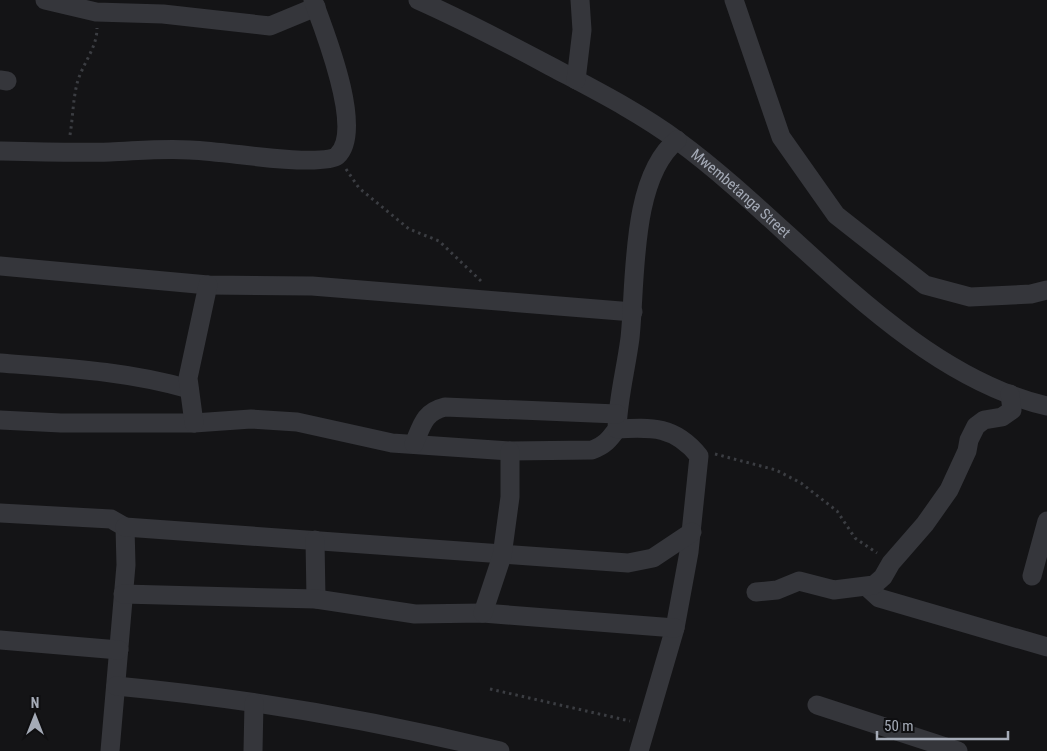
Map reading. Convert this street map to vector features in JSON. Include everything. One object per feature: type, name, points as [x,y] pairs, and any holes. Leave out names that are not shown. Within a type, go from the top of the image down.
[{"type":"street","points":[[0,151],[68,153],[189,150],[327,161],[337,156],[344,144],[346,123],[344,96],[331,47],[314,4],[270,26],[163,14],[96,12],[45,0]]},
{"type":"street","name":"Mwembetanga Street","points":[[418,0],[576,80],[677,140],[787,231],[842,283],[939,360],[1010,394],[1047,406]]},
{"type":"street","points":[[576,80],[582,30],[580,0]]},
{"type":"street","points":[[734,0],[781,137],[836,215],[925,284],[970,297],[1031,294],[1047,290]]},
{"type":"street","points":[[0,420],[61,423],[194,423],[251,419],[297,422],[339,430],[370,439],[414,444],[510,451],[592,450],[608,442],[617,421],[633,312],[639,227],[646,194],[658,160],[664,150],[677,140]]},
{"type":"street","points":[[0,266],[208,284],[312,286],[633,312]]},
{"type":"street","points":[[194,423],[189,389],[192,353],[208,284]]},
{"type":"street","points":[[0,363],[115,373],[154,379],[189,389]]},
{"type":"street","points":[[756,592],[777,590],[799,581],[834,590],[867,587],[883,577],[890,563],[925,524],[949,490],[967,451],[968,440],[976,426],[984,420],[1002,417],[1012,410],[1010,394]]},
{"type":"street","points":[[414,444],[424,420],[433,410],[445,407],[617,421],[659,428],[681,438],[699,456],[692,532],[676,628],[639,751]]},
{"type":"street","points":[[483,613],[502,556],[510,497],[510,451]]},
{"type":"street","points":[[0,513],[111,519],[125,527],[315,540],[502,556],[628,563],[653,558],[692,532]]},
{"type":"street","points":[[1032,576],[1047,520]]},
{"type":"street","points":[[110,751],[123,594],[125,527]]},
{"type":"street","points":[[315,540],[316,598]]},
{"type":"street","points":[[867,587],[879,598],[1047,647]]},
{"type":"street","points":[[123,594],[316,598],[415,614],[483,613],[676,628]]},
{"type":"street","points":[[0,640],[119,650]]},
{"type":"street","points":[[116,686],[180,692],[254,703],[394,727],[500,751]]},
{"type":"street","points":[[253,751],[254,703]]},
{"type":"street","points":[[817,705],[958,751]]},
{"type":"path","points":[[68,153],[77,83],[84,64],[94,47],[97,35],[96,12]]},
{"type":"path","points":[[337,156],[359,188],[409,229],[439,241],[504,302]]},
{"type":"path","points":[[693,448],[776,470],[800,483],[837,511],[855,538],[890,563]]},
{"type":"path","points":[[490,689],[647,725]]}]
